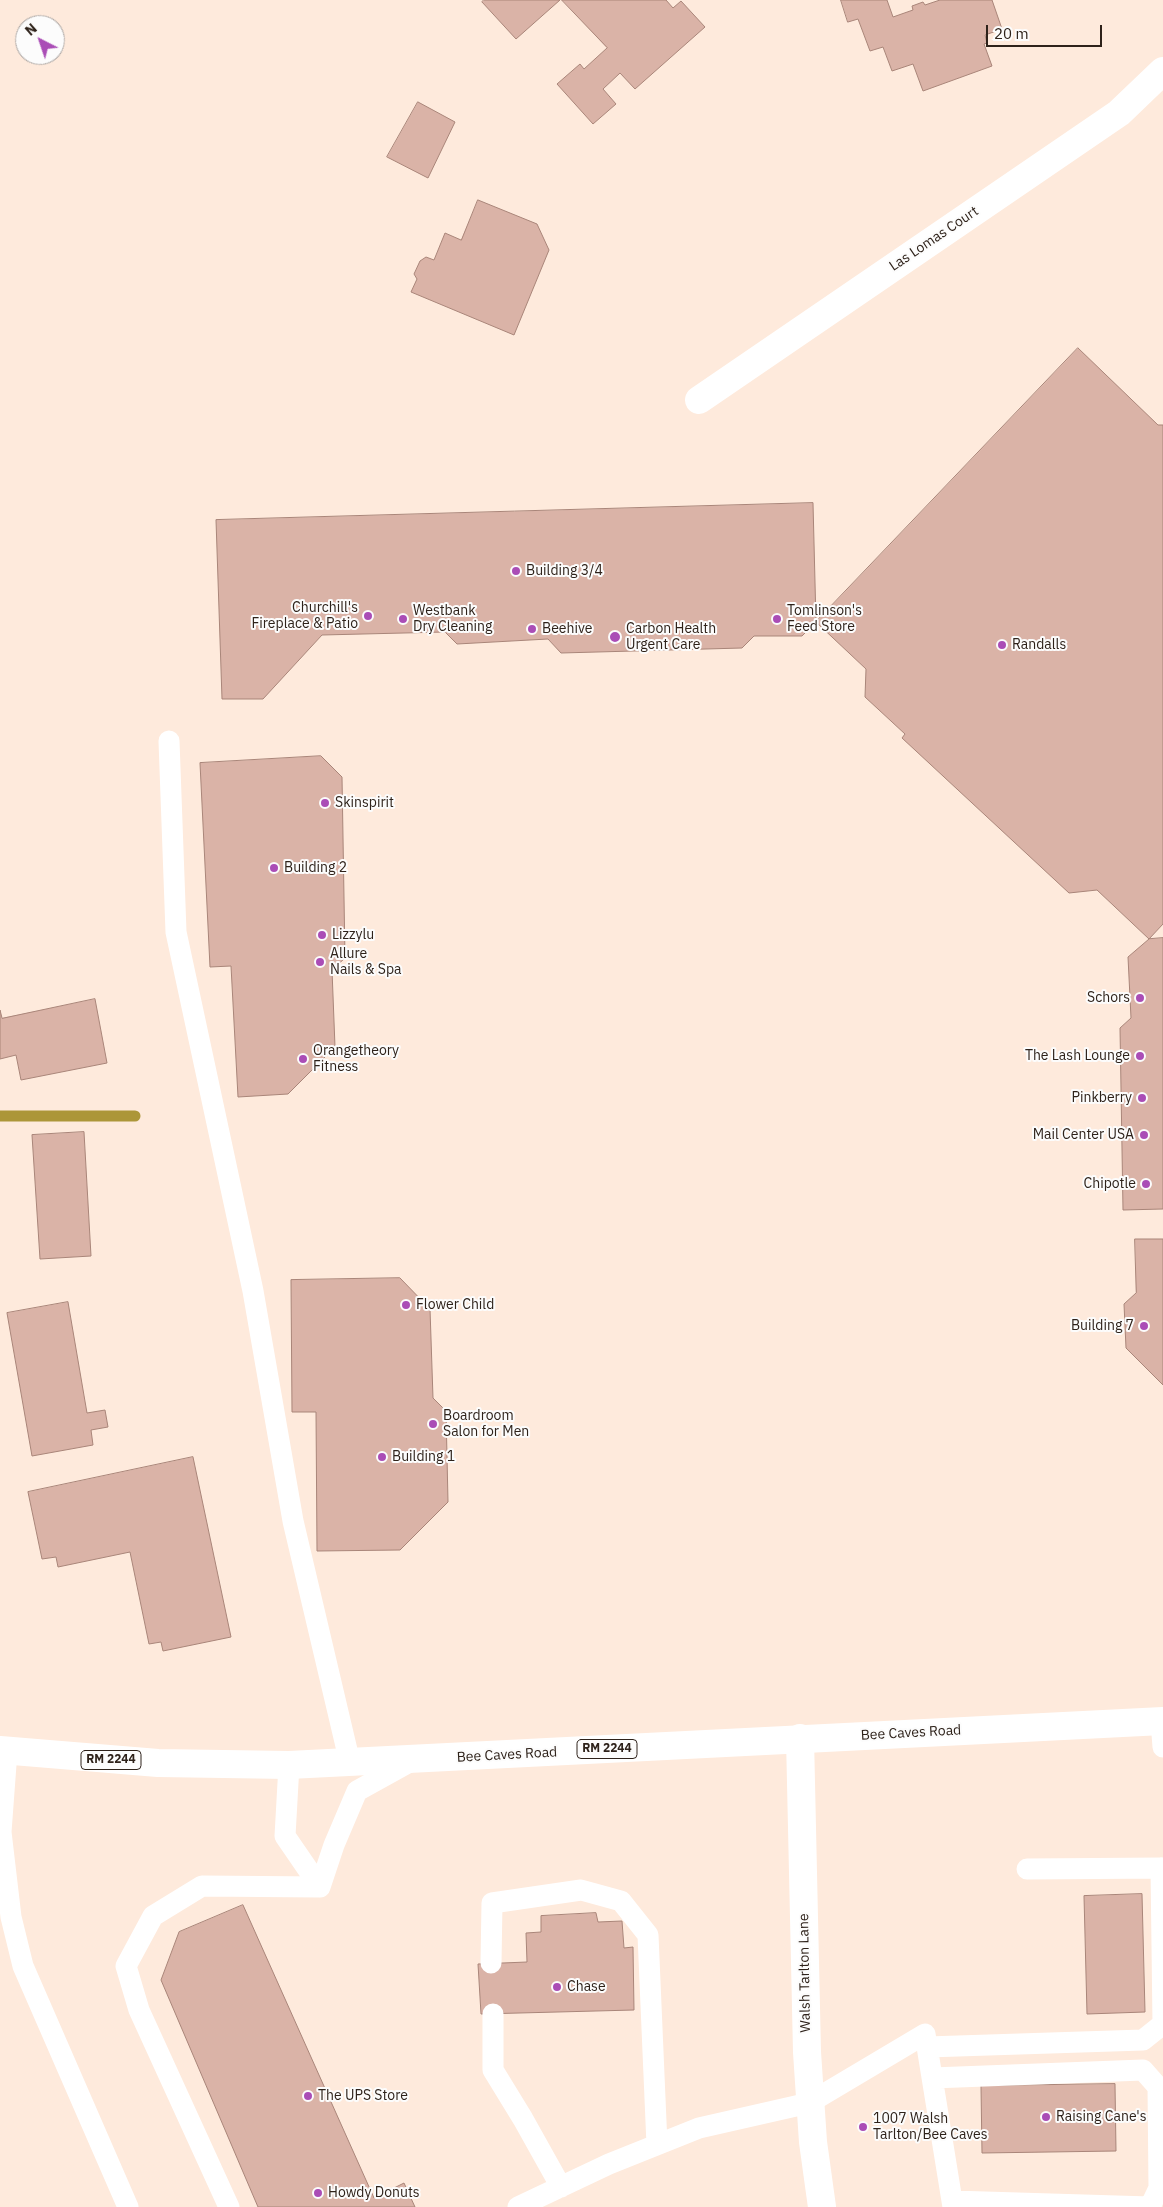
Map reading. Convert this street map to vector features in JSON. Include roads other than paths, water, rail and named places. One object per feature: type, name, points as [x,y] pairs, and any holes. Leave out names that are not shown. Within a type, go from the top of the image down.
[{"type":"main road","name":"Las Lomas Court","points":[[699,400],[1119,113],[1163,70]]},
{"type":"main road","name":"Bee Caves Road","points":[[3,1750],[158,1763],[289,1765],[413,1760],[800,1738],[1162,1730]]},
{"type":"main road","name":"Walsh Tarlton Lane","points":[[800,1738],[809,2103],[822,2207]]},
{"type":"lane","points":[[168,741],[176,932],[253,1291],[293,1521],[350,1763]]},
{"type":"lane","points":[[3,1750],[1,1832],[11,1917],[23,1966],[128,2207]]},
{"type":"lane","points":[[320,1887],[334,1846],[357,1791],[413,1760]]},
{"type":"lane","points":[[289,1765],[285,1836],[320,1887]]},
{"type":"lane","points":[[927,2047],[1143,2040],[1163,2024],[1162,1868],[1027,1869]]},
{"type":"lane","points":[[229,2207],[139,2010],[126,1966],[153,1916],[202,1886],[320,1887]]},
{"type":"lane","points":[[491,1963],[492,1903],[581,1890],[621,1901],[648,1935],[657,2145]]},
{"type":"lane","points":[[493,2014],[493,2070],[524,2119],[561,2187]]},
{"type":"lane","points":[[518,2207],[608,2164],[699,2128],[809,2103],[925,2034],[932,2078],[953,2204],[1150,2207],[1158,2188],[1158,2087],[1143,2070],[932,2078]]},
{"type":"waterway","points":[[0,1116],[135,1116]]},
{"type":"place","name":"Building 3/4","points":[[516,571]]},
{"type":"place","name":"Churchill's Fireplace & Patio","points":[[368,616]]},
{"type":"place","name":"Westbank Dry Cleaning","points":[[403,619]]},
{"type":"place","name":"Tomlinson's Feed Store","points":[[777,619]]},
{"type":"place","name":"Beehive","points":[[532,629]]},
{"type":"place","name":"Carbon Health Urgent Care","points":[[615,637]]},
{"type":"place","name":"Randalls","points":[[1002,645]]},
{"type":"place","name":"Skinspirit","points":[[325,803]]},
{"type":"place","name":"Building 2","points":[[274,868]]},
{"type":"place","name":"Lizzylu","points":[[322,935]]},
{"type":"place","name":"Allure Nails & Spa","points":[[320,962]]},
{"type":"place","name":"Schors","points":[[1140,998]]},
{"type":"place","name":"The Lash Lounge","points":[[1140,1056]]},
{"type":"place","name":"Orangetheory Fitness","points":[[303,1059]]},
{"type":"place","name":"Pinkberry","points":[[1142,1098]]},
{"type":"place","name":"Mail Center USA","points":[[1144,1135]]},
{"type":"place","name":"Chipotle","points":[[1146,1184]]},
{"type":"place","name":"Flower Child","points":[[406,1305]]},
{"type":"place","name":"Building 7","points":[[1144,1326]]},
{"type":"place","name":"Boardroom Salon for Men","points":[[433,1424]]},
{"type":"place","name":"Building 1","points":[[382,1457]]},
{"type":"place","name":"Chase","points":[[557,1987]]},
{"type":"place","name":"The UPS Store","points":[[308,2096]]},
{"type":"place","name":"Raising Cane's","points":[[1046,2117]]},
{"type":"place","name":"1007 Walsh Tarlton/Bee Caves","points":[[863,2127]]},
{"type":"place","name":"Howdy Donuts","points":[[318,2193]]}]
